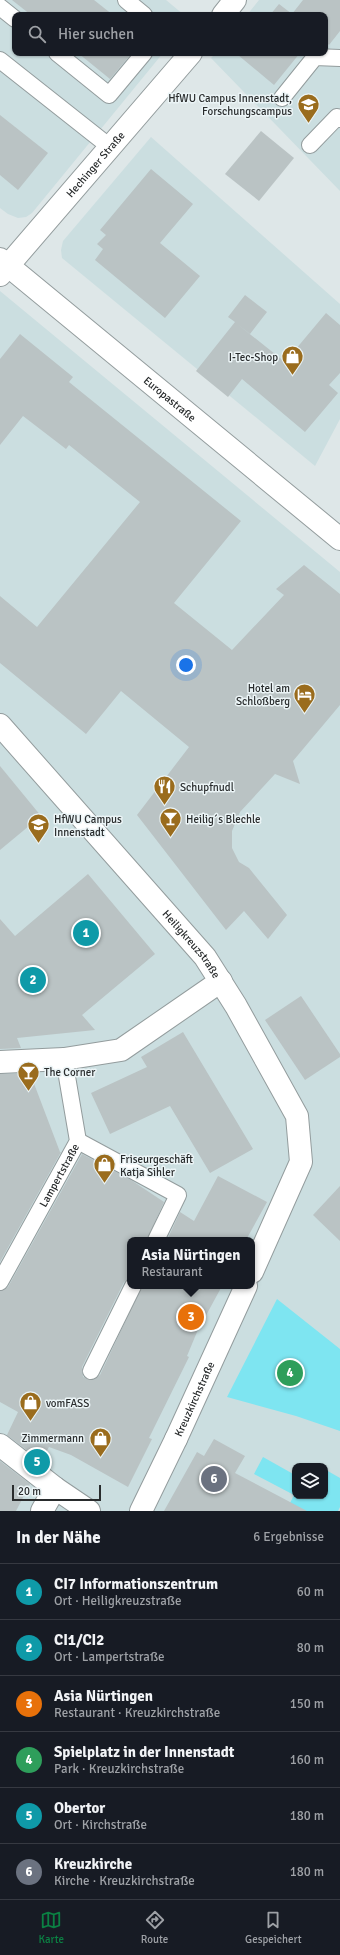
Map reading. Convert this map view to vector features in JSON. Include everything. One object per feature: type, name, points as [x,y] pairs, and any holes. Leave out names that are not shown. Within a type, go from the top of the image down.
[{"type":"street","points":[[225,12],[235,0]]},
{"type":"street","name":"Hechinger Straße","points":[[3,267],[188,56]]},
{"type":"street","name":"Europastraße","points":[[3,267],[340,539]]},
{"type":"street","name":"Heiligkreuzstraße","points":[[0,725],[205,958],[221,981],[297,1116],[301,1162],[255,1265]]},
{"type":"street","points":[[0,1062],[64,1059],[121,1050],[221,981]]},
{"type":"street","name":"Kreuzkirchstraße","points":[[141,1511],[176,1439],[245,1289]]},
{"type":"street","points":[[0,1445],[55,1488],[89,1511]]},
{"type":"street","points":[[42,1511],[55,1488]]},
{"type":"lane","points":[[126,0],[140,12]]},
{"type":"lane","points":[[0,7],[12,17]]},
{"type":"lane","points":[[61,56],[109,95],[142,56]]},
{"type":"lane","points":[[282,98],[315,57],[340,58]]},
{"type":"lane","points":[[0,60],[110,147]]},
{"type":"lane","points":[[310,145],[337,117],[340,119]]},
{"type":"lane","name":"Lampertstraße","points":[[0,1282],[78,1141],[64,1059]]},
{"type":"lane","points":[[78,1141],[178,1195],[157,1237]]},
{"type":"lane","points":[[91,1371],[132,1289]]},
{"type":"shaded area","points":[[0,0],[166,0],[180,12],[12,12],[12,56],[161,56],[32,213],[26,217],[18,218],[8,214],[0,208]]},
{"type":"shaded area","name":"HfWU Campus Innenstadt, Forschungscampus","points":[[259,0],[340,0],[340,191],[211,58],[213,56],[328,56],[328,12],[249,12]]},
{"type":"shaded area","points":[[151,137],[340,304],[340,419],[315,466],[62,258],[61,250],[63,241]]},
{"type":"shaded area","points":[[0,291],[340,572],[340,1511],[0,1511]]},
{"type":"shaded area","points":[[277,1299],[340,1349],[340,1431],[296,1416],[227,1397]]},
{"type":"shaded area","points":[[263,1457],[292,1473],[292,1494],[254,1474]]},
{"type":"shaded area","points":[[328,1471],[340,1478],[340,1507],[338,1511],[286,1511],[292,1499],[328,1499]]},
{"type":"building","points":[[12,0],[94,0],[109,12],[27,12]]},
{"type":"building","points":[[303,0],[340,0],[340,31],[329,45],[328,12],[294,12]]},
{"type":"building","points":[[279,4],[289,12],[272,12]]},
{"type":"building","points":[[82,56],[129,56],[110,79]]},
{"type":"building","points":[[239,56],[298,56],[274,85]]},
{"type":"building","points":[[0,115],[48,153],[18,190],[0,175]]},
{"type":"building","points":[[261,131],[294,158],[259,201],[225,174]]},
{"type":"building","points":[[151,169],[193,204],[160,243],[200,276],[165,318],[95,260],[103,249],[97,244],[106,235],[100,230]]},
{"type":"building","points":[[245,295],[267,312],[250,334],[236,323],[285,362],[326,313],[340,325],[340,373],[329,385],[338,393],[305,432],[242,379],[228,397],[196,371],[235,322],[228,317]]},
{"type":"building","points":[[20,334],[73,377],[69,382],[241,521],[174,603],[232,650],[284,595],[276,589],[304,565],[340,594],[340,705],[293,761],[300,784],[275,774],[240,812],[232,831],[232,848],[239,862],[249,868],[287,915],[268,939],[244,911],[226,930],[137,815],[189,747],[121,691],[86,734],[0,663],[0,596],[37,627],[140,502],[69,445],[66,449],[23,416],[0,445],[0,359]]},
{"type":"building","points":[[0,766],[41,816],[0,850]]},
{"type":"building","points":[[88,874],[155,954],[82,1015],[95,1030],[17,1038],[21,1048],[0,1049],[0,919],[15,936]]},
{"type":"building","points":[[301,996],[340,1054],[340,1057],[305,1080],[265,1020]]},
{"type":"building","points":[[183,1032],[253,1149],[210,1173],[170,1106],[110,1134],[91,1093],[147,1067],[141,1057]]},
{"type":"building","points":[[30,1073],[61,1152],[0,1262],[0,1074]]},
{"type":"building","points":[[82,1154],[131,1180],[164,1202],[148,1237],[127,1237],[127,1280],[124,1282],[82,1367],[83,1377],[92,1380],[100,1375],[141,1289],[220,1289],[197,1332],[187,1356],[189,1357],[149,1438],[152,1439],[128,1487],[71,1455],[49,1447],[41,1461],[7,1435],[18,1412],[0,1402],[0,1291],[8,1287]]},
{"type":"building","points":[[218,1176],[267,1202],[248,1237],[168,1237],[180,1212],[194,1221]]},
{"type":"building","points":[[340,1186],[340,1241],[313,1215]]},
{"type":"building","points":[[214,1439],[245,1456],[235,1473],[307,1511],[164,1511],[197,1452],[204,1456]]},
{"type":"building","points":[[0,1461],[30,1484],[16,1511],[0,1511]]},
{"type":"place","name":"HfWU Campus Innenstadt, Forschungscampus","points":[[308,124]]},
{"type":"place","name":"I-Tec-Shop","points":[[293,376]]},
{"type":"place","name":"Hotel am Schloßberg","points":[[305,714]]},
{"type":"place","name":"Schupfnudl","points":[[164,806]]},
{"type":"place","name":"Heilig´s Blechle","points":[[171,838]]},
{"type":"place","name":"HfWU Campus Innenstadt","points":[[39,844]]},
{"type":"place","name":"CI7 Informationszentrum","points":[[86,933]]},
{"type":"place","name":"CI1/CI2","points":[[33,980]]},
{"type":"place","name":"The Corner","points":[[28,1092]]},
{"type":"place","name":"Friseurgeschäft Katja Sihler","points":[[104,1184]]},
{"type":"place","name":"Asia Nürtingen","points":[[191,1317]]},
{"type":"place","name":"Spielplatz in der Innenstadt","points":[[290,1373]]},
{"type":"place","name":"vomFASS","points":[[30,1422]]},
{"type":"place","name":"Zimmermann","points":[[100,1458]]},
{"type":"place","name":"Obertor","points":[[37,1462]]},
{"type":"place","name":"Kreuzkirche","points":[[214,1479]]}]
